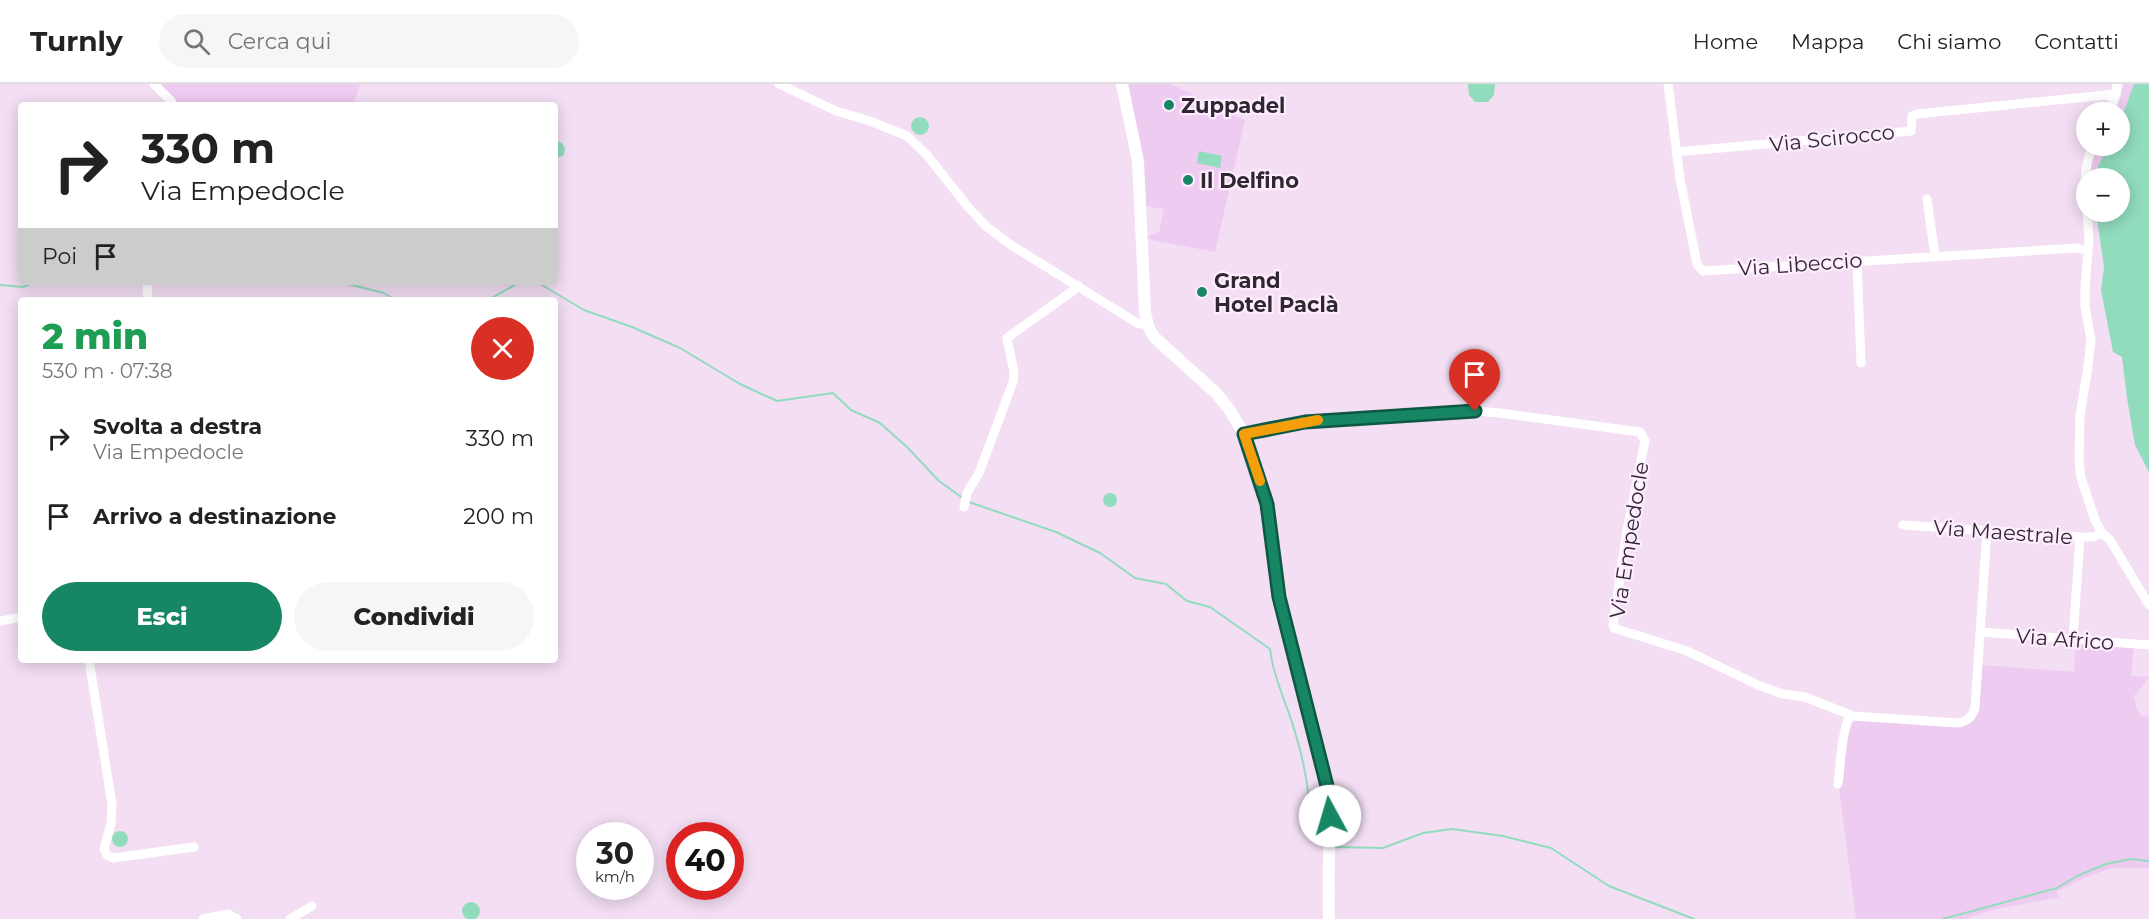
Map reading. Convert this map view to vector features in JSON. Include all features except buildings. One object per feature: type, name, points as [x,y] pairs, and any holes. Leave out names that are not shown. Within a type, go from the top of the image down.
[{"type":"street","points":[[154,84],[170,102]]},
{"type":"street","points":[[779,84],[836,111],[870,120],[906,135],[927,155],[987,227],[1011,245],[1137,323],[1148,326]]},
{"type":"street","points":[[1122,84],[1138,161],[1145,312],[1148,326],[1154,337],[1222,401],[1244,434],[1267,504],[1279,597],[1327,786],[1330,816],[1329,919]]},
{"type":"street","name":"Via Libeccio","points":[[1668,84],[1676,152],[1697,264],[1703,271],[1935,256],[2077,249],[2088,251]]},
{"type":"street","name":"Via Scirocco","points":[[1676,152],[1911,131],[1910,120],[1917,114],[2116,89]]},
{"type":"street","points":[[1927,199],[1935,256]]},
{"type":"street","points":[[2087,222],[2085,306],[2091,340],[2080,415],[2080,478],[2102,533],[2110,540],[2149,605]]},
{"type":"street","points":[[1857,261],[1861,363]]},
{"type":"street","points":[[964,507],[967,493],[979,473],[1013,382],[1014,372],[1007,338],[1078,285]]},
{"type":"street","name":"Via Empedocle","points":[[1244,434],[1305,422],[1460,410],[1500,413],[1640,432],[1645,441],[1627,530],[1614,628],[1693,654],[1760,686],[1783,694],[1805,697],[1863,718],[1948,723],[1967,720],[1972,716],[1975,708],[1987,529]]},
{"type":"street","name":"Via Maestrale","points":[[1903,525],[2080,537],[2093,537],[2102,533]]},
{"type":"street","points":[[2073,639],[2080,537]]},
{"type":"street","points":[[0,621],[18,618]]},
{"type":"street","name":"Via Africo","points":[[1981,632],[2149,645]]},
{"type":"street","points":[[90,663],[110,785],[111,823],[104,849],[107,855],[112,858],[194,847]]},
{"type":"street","points":[[1838,784],[1850,715]]},
{"type":"street","points":[[290,919],[312,906]]},
{"type":"street","points":[[203,919],[228,914],[237,919]]},
{"type":"shaded area","points":[[157,84],[360,84],[354,102],[175,102]]},
{"type":"shaded area","name":"Il Delfino","points":[[1127,84],[1171,84],[1245,120],[1215,252],[1148,239],[1147,237],[1159,232],[1164,209],[1146,206],[1143,158]]},
{"type":"shaded area","points":[[1468,84],[1495,84],[1494,95],[1488,102],[1475,102],[1469,95]]},
{"type":"shaded area","points":[[2124,84],[2134,84],[2127,102],[2119,102]]},
{"type":"shaded area","points":[[2134,84],[2149,84],[2149,472],[2135,445],[2122,357],[2113,352],[2101,290],[2104,267],[2097,222],[2130,222],[2130,168],[2098,168],[2098,166],[2104,156],[2130,156],[2130,102],[2127,102]]},
{"type":"shaded area","points":[[916,117],[924,117],[929,122],[927,133],[916,135],[911,130],[911,122]]},
{"type":"shaded area","points":[[558,141],[565,148],[564,155],[558,158]]},
{"type":"shaded area","points":[[1199,151],[1222,156],[1220,168],[1197,163]]},
{"type":"shaded area","points":[[2095,156],[2104,156],[2098,168],[2090,168]]},
{"type":"shaded area","points":[[1110,493],[1115,495],[1117,500],[1115,505],[1110,507],[1105,505],[1103,500],[1105,495]]},
{"type":"shaded area","points":[[2076,643],[2134,647],[2131,676],[2149,677],[2134,696],[2141,716],[2149,717],[2149,868],[2111,868],[2079,880],[2057,892],[2059,897],[1992,910],[1965,919],[1856,919],[1839,788],[1848,731],[1855,720],[1970,722],[1981,665],[2074,672]]},
{"type":"shaded area","points":[[120,831],[126,833],[128,839],[126,845],[120,847],[114,845],[112,839],[114,833]]},
{"type":"shaded area","points":[[467,902],[475,902],[480,907],[478,918],[467,920],[462,915],[462,907]]},
{"type":"waterway","points":[[0,285],[23,287],[28,285]]},
{"type":"waterway","points":[[352,285],[384,293],[390,297]]},
{"type":"waterway","points":[[493,297],[515,285]]},
{"type":"waterway","points":[[542,285],[584,310],[632,327],[680,348],[740,384],[777,401],[833,393],[851,410],[880,423],[908,448],[939,481],[964,499]]},
{"type":"waterway","points":[[969,502],[1056,532],[1100,553],[1135,578],[1166,584],[1187,601],[1210,607],[1270,649],[1306,776],[1311,840],[1324,844]]},
{"type":"waterway","points":[[1335,847],[1383,848],[1423,833],[1452,829],[1503,836],[1551,848],[1609,886],[1694,919]]},
{"type":"waterway","points":[[1943,919],[2057,888],[2077,876],[2106,864],[2131,859],[2149,861]]},
{"type":"slow traffic","points":[[1260,481],[1244,434],[1318,420]]},
{"type":"place","name":"Zuppadel","points":[[1169,105]]},
{"type":"place","name":"Il Delfino","points":[[1188,180]]},
{"type":"place","name":"Grand Hotel Paclà","points":[[1202,292]]},
{"type":"route","points":[[1330,816],[1327,786],[1279,597],[1267,504],[1244,434],[1305,422],[1460,410],[1475,411]]}]
